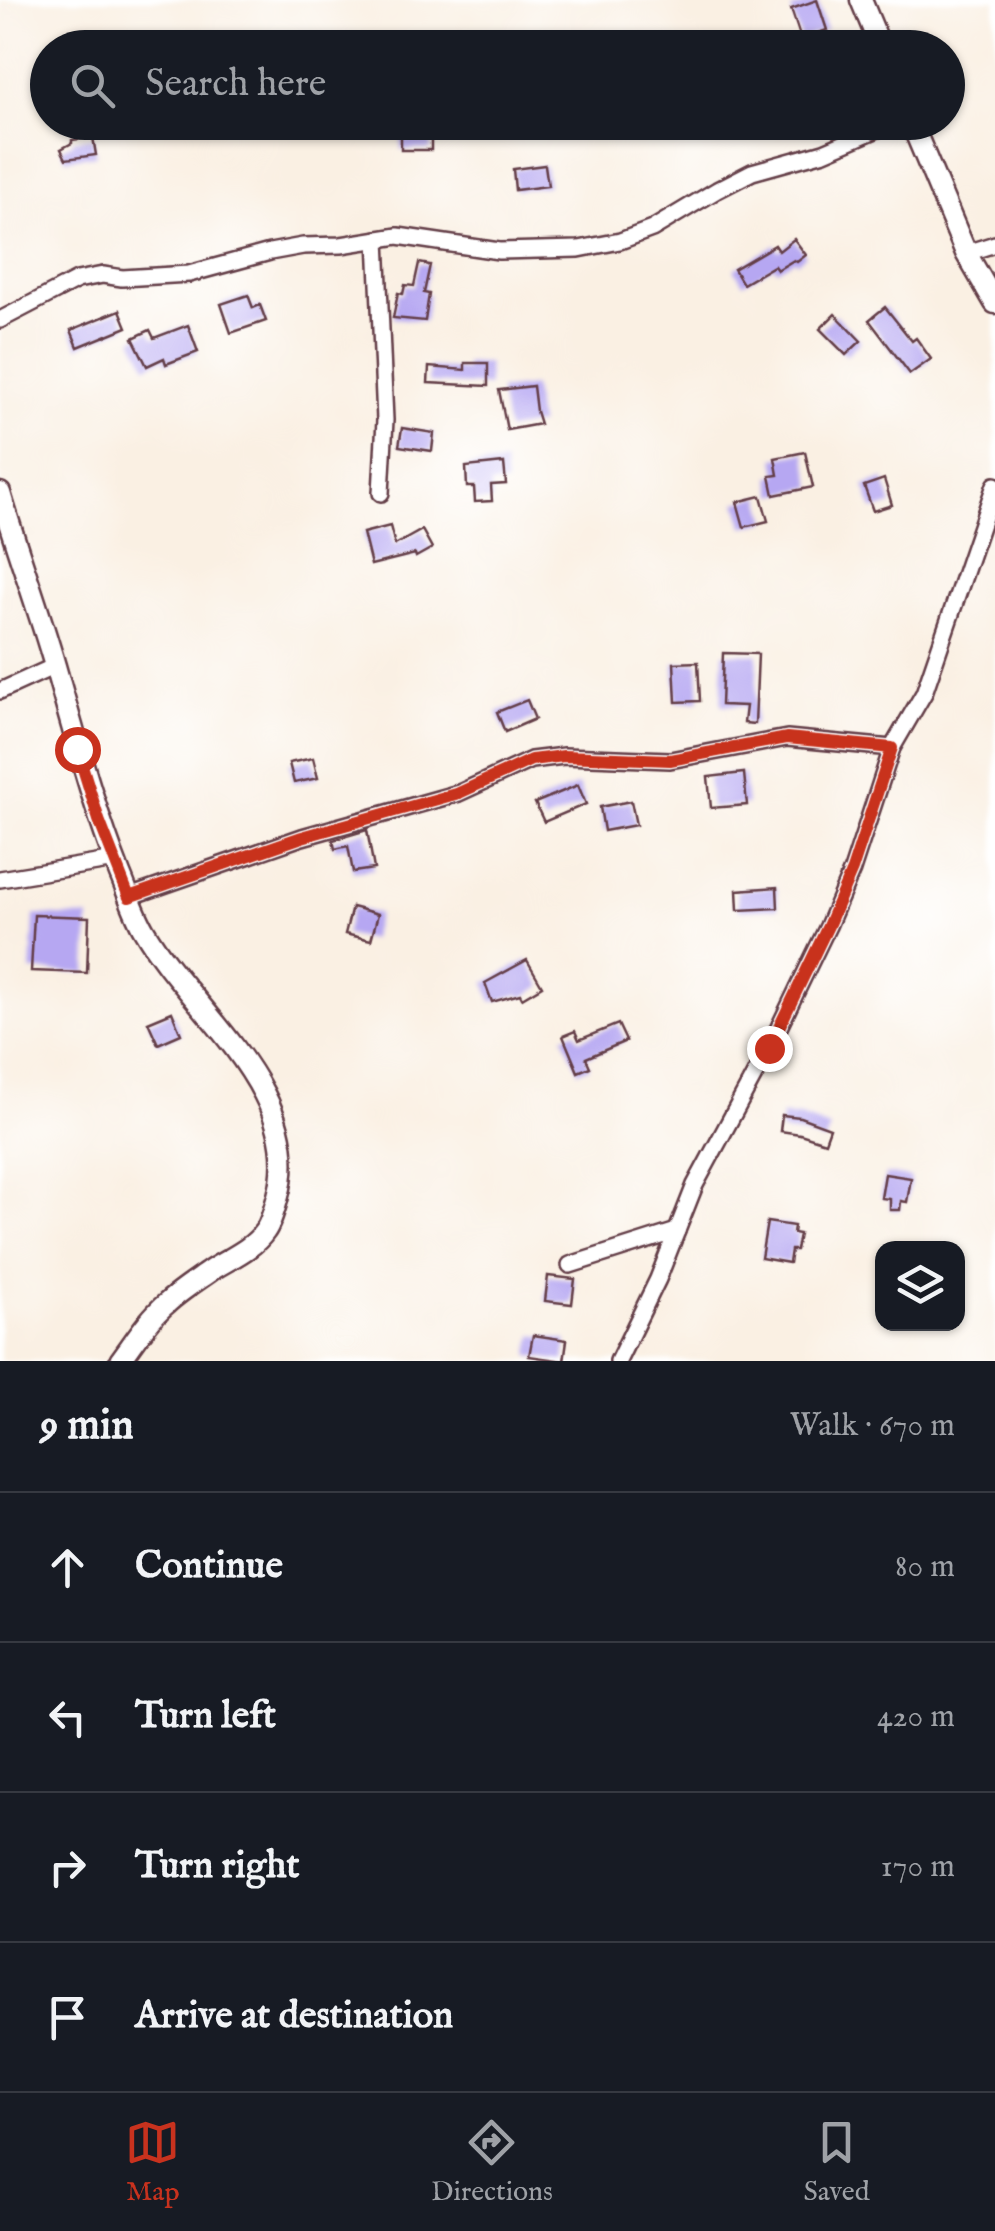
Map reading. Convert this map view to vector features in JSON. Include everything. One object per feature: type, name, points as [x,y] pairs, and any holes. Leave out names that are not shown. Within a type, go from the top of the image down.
[{"type":"street","points":[[862,0],[874,30]]},
{"type":"street","points":[[0,320],[77,280],[104,275],[122,278],[189,274],[303,246],[398,236],[499,251],[579,249],[652,229],[752,172],[852,140]]},
{"type":"street","points":[[919,140],[966,253],[995,303]]},
{"type":"street","points":[[377,239],[384,420],[381,492]]},
{"type":"street","points":[[966,253],[995,244]]},
{"type":"street","points":[[618,1361],[658,1279],[695,1184],[769,1048],[828,926],[852,870],[892,748],[924,692],[995,485]]},
{"type":"street","points":[[0,492],[77,749],[129,897],[144,930],[211,1015],[272,1108],[280,1134],[284,1165],[265,1232],[169,1301],[120,1361]]},
{"type":"street","points":[[0,691],[55,666]]},
{"type":"street","points":[[129,897],[302,837],[459,793],[531,760],[564,756],[670,760],[787,738],[892,748]]},
{"type":"street","points":[[0,879],[115,860]]},
{"type":"street","points":[[570,1264],[677,1231]]},
{"type":"building","points":[[817,0],[827,30],[798,30],[791,9]]},
{"type":"building","points":[[94,140],[96,155],[66,159],[61,149]]},
{"type":"building","points":[[401,140],[431,140],[431,150],[401,150]]},
{"type":"building","points":[[545,165],[548,186],[515,190],[513,169]]},
{"type":"building","points":[[794,239],[806,255],[777,270],[774,266],[743,284],[734,269],[775,245],[779,251]]},
{"type":"building","points":[[419,263],[430,265],[424,293],[429,294],[425,321],[393,318],[398,293],[403,294],[405,285],[414,286]]},
{"type":"building","points":[[248,295],[253,308],[260,305],[266,321],[231,333],[221,304]]},
{"type":"building","points":[[885,307],[931,359],[910,374],[869,320]]},
{"type":"building","points":[[120,310],[127,327],[78,347],[71,330]]},
{"type":"building","points":[[835,314],[861,341],[846,355],[820,329]]},
{"type":"building","points":[[188,325],[198,352],[166,364],[164,358],[147,366],[133,338],[150,330],[154,338]]},
{"type":"building","points":[[465,363],[488,363],[488,386],[428,383],[429,367],[465,370]]},
{"type":"building","points":[[533,386],[540,424],[507,430],[499,390]]},
{"type":"building","points":[[402,428],[434,433],[432,451],[399,446]]},
{"type":"building","points":[[805,452],[813,487],[774,495],[770,476],[778,475],[775,458]]},
{"type":"building","points":[[504,463],[506,484],[491,485],[492,501],[475,502],[474,487],[467,487],[466,467]]},
{"type":"building","points":[[884,479],[892,505],[873,511],[864,486]]},
{"type":"building","points":[[761,496],[768,521],[744,527],[737,502]]},
{"type":"building","points":[[390,526],[395,545],[422,530],[432,548],[416,557],[415,554],[371,565],[363,533]]},
{"type":"building","points":[[723,653],[758,654],[755,724],[744,723],[746,706],[721,705]]},
{"type":"building","points":[[698,662],[700,701],[676,702],[674,663]]},
{"type":"building","points":[[527,700],[535,719],[505,732],[497,712]]},
{"type":"building","points":[[313,758],[318,778],[294,783],[289,763]]},
{"type":"building","points":[[744,773],[747,805],[711,808],[708,777]]},
{"type":"building","points":[[578,785],[586,804],[544,822],[535,803]]},
{"type":"building","points":[[631,801],[636,825],[604,831],[600,807]]},
{"type":"building","points":[[367,830],[374,869],[353,872],[348,846],[335,849],[333,840]]},
{"type":"building","points":[[777,887],[778,908],[738,910],[737,890]]},
{"type":"building","points":[[352,907],[378,914],[371,940],[345,934]]},
{"type":"building","points":[[34,915],[89,917],[87,973],[31,971]]},
{"type":"building","points":[[527,960],[542,986],[522,998],[520,994],[492,1002],[485,983]]},
{"type":"building","points":[[172,1012],[181,1034],[158,1044],[148,1022]]},
{"type":"building","points":[[618,1024],[626,1041],[586,1058],[590,1067],[578,1072],[563,1036],[575,1031],[579,1040]]},
{"type":"building","points":[[782,1115],[830,1128],[825,1142],[780,1131]]},
{"type":"building","points":[[885,1174],[911,1178],[907,1202],[901,1201],[900,1210],[890,1210],[890,1199],[881,1198]]},
{"type":"building","points":[[767,1222],[794,1226],[793,1233],[799,1234],[789,1263],[761,1258]]},
{"type":"building","points":[[548,1276],[575,1279],[572,1304],[545,1301]]},
{"type":"building","points":[[533,1335],[567,1340],[564,1361],[529,1356]]},
{"type":"route","points":[[77,749],[129,897],[302,837],[459,793],[531,760],[564,756],[670,760],[787,738],[892,748],[852,870],[769,1048]]}]
